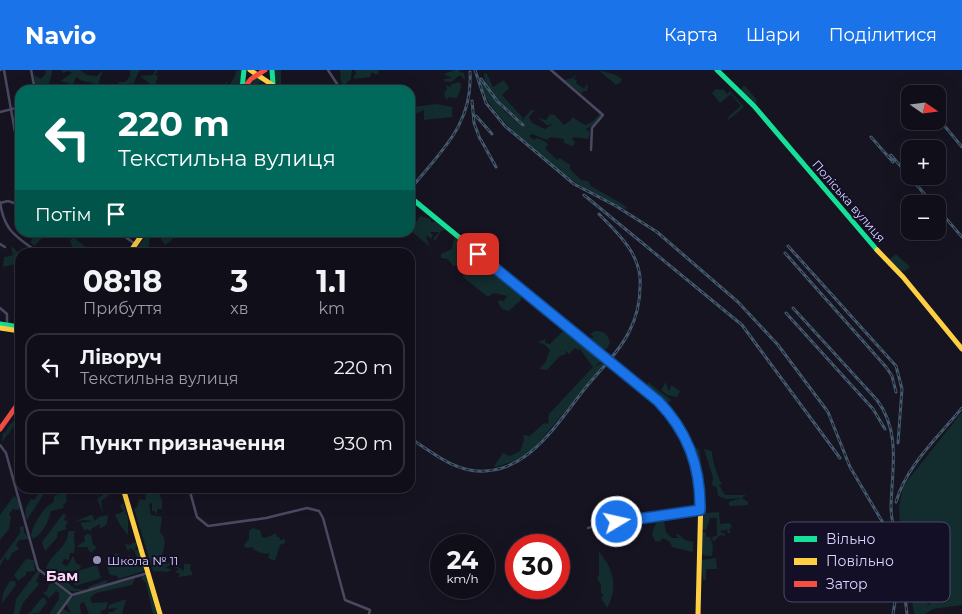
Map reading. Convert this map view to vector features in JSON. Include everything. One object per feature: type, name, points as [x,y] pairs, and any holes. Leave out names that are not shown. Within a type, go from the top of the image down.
[{"type":"street","points":[[1,70],[15,128]]},
{"type":"street","points":[[31,70],[34,85]]},
{"type":"street","points":[[242,85],[244,70]]},
{"type":"street","points":[[250,70],[274,85]]},
{"type":"street","points":[[247,85],[265,70]]},
{"type":"street","points":[[272,70],[274,85]]},
{"type":"street","points":[[328,70],[338,85]]},
{"type":"street","points":[[551,70],[603,115],[592,128],[591,150]]},
{"type":"street","name":"Поліська вулиця","points":[[717,70],[754,106],[888,263],[903,277],[962,349]]},
{"type":"street","points":[[0,112],[15,108]]},
{"type":"street","points":[[15,203],[8,201],[0,203],[6,225],[14,238],[30,248]]},
{"type":"street","points":[[415,201],[640,386],[668,412],[681,428],[692,451],[700,486],[698,614]]},
{"type":"street","points":[[126,237],[136,244]]},
{"type":"street","points":[[133,248],[141,237]]},
{"type":"street","points":[[0,244],[6,248]]},
{"type":"street","points":[[0,308],[7,314],[7,326]]},
{"type":"street","points":[[0,326],[15,328]]},
{"type":"street","points":[[0,429],[15,408]]},
{"type":"street","points":[[0,445],[6,453],[15,486]]},
{"type":"street","points":[[17,493],[38,569],[72,595]]},
{"type":"street","points":[[124,493],[160,614]]},
{"type":"street","points":[[190,493],[197,517],[208,526],[266,518],[307,508],[319,511],[323,518],[345,600],[370,610],[369,614]]},
{"type":"street","points":[[588,528],[601,524],[700,510]]},
{"type":"street","points":[[58,614],[72,595],[148,573]]},
{"type":"green space","points":[[45,70],[52,70],[48,85],[35,84],[34,75],[41,79],[46,73]]},
{"type":"green space","points":[[61,70],[80,70],[87,75],[97,76],[103,70],[98,85],[93,85],[94,83],[82,81],[76,77],[73,85],[68,85],[69,83],[60,81],[72,73],[68,71],[63,73]]},
{"type":"green space","points":[[130,70],[140,70],[133,84],[130,83],[132,85],[118,85],[119,82],[125,82],[130,76]]},
{"type":"green space","points":[[155,70],[158,70],[155,75],[158,76],[155,85],[148,85],[149,83],[140,76],[153,75]]},
{"type":"green space","points":[[242,70],[239,85],[228,85],[232,82],[236,71]]},
{"type":"green space","points":[[275,70],[281,70],[281,85],[275,81]]},
{"type":"green space","points":[[340,70],[352,70],[351,79],[346,83],[349,85],[344,85],[341,82]]},
{"type":"green space","points":[[355,70],[378,70],[379,73],[376,75],[372,72],[370,77],[355,79],[353,77],[356,74]]},
{"type":"green space","points":[[460,70],[459,72],[464,73],[465,80],[460,75],[451,82],[444,81],[444,79],[452,78],[444,74]]},
{"type":"green space","points":[[598,70],[616,75],[622,79],[620,83],[615,85]]},
{"type":"green space","points":[[484,73],[487,74],[493,87],[504,80],[509,88],[502,95],[523,118],[521,122],[531,110],[535,110],[529,117],[532,123],[545,129],[553,124],[547,125],[538,118],[546,120],[550,114],[555,115],[564,125],[572,117],[585,125],[592,122],[599,115],[598,112],[602,115],[597,123],[586,129],[590,133],[588,139],[574,137],[572,139],[575,142],[573,146],[564,143],[564,139],[550,137],[547,140],[532,134],[529,136],[534,140],[537,138],[546,142],[548,145],[545,148],[557,160],[560,158],[570,165],[570,169],[581,180],[588,181],[591,186],[628,209],[590,191],[539,155],[496,112],[484,93],[480,77],[497,103],[508,115],[520,120],[496,100],[488,87]]},
{"type":"green space","points":[[577,73],[574,80],[577,80],[576,83],[584,89],[587,84],[588,86],[587,91],[583,91],[582,94],[564,80],[573,78]]},
{"type":"green space","points":[[257,77],[262,77],[258,85],[250,85]]},
{"type":"green space","points":[[460,82],[461,88],[457,98],[449,97],[446,100],[444,92],[447,90],[446,85],[450,87],[452,84]]},
{"type":"green space","points":[[743,86],[757,100],[756,104],[750,101],[741,91]]},
{"type":"green space","points":[[716,89],[723,89],[727,94],[730,91],[744,107],[727,121],[729,116],[741,106],[731,94],[720,103],[712,93]]},
{"type":"green space","points":[[437,104],[452,107],[452,117],[424,120],[424,110],[415,114],[415,107]]},
{"type":"green space","points":[[420,216],[431,219],[431,222],[436,222],[445,230],[441,231],[435,241],[433,239],[439,232],[430,232],[433,235],[431,239],[426,235],[429,246],[415,234],[415,224]]},
{"type":"green space","points":[[33,237],[43,237],[34,246],[30,242]]},
{"type":"green space","points":[[73,237],[87,248],[73,248],[70,241]]},
{"type":"green space","points":[[145,237],[150,237],[149,246],[147,248],[137,248]]},
{"type":"green space","points":[[162,237],[165,237],[164,240],[166,237],[173,237],[165,245]]},
{"type":"green space","points":[[454,238],[474,253],[475,256],[463,251],[459,254],[457,265],[453,266],[448,259],[441,258],[441,254],[452,249]]},
{"type":"green space","points":[[11,246],[15,250],[15,264],[3,267],[4,257],[13,255]]},
{"type":"green space","points":[[896,254],[910,267],[905,271],[898,271],[889,260]]},
{"type":"green space","points":[[479,258],[521,295],[521,300],[509,311],[502,309],[498,303],[499,300],[504,301],[507,296],[494,293],[488,297],[463,277],[464,272],[460,269],[460,266],[469,266]]},
{"type":"green space","points":[[563,331],[589,349],[602,361],[593,367],[580,349],[575,348],[569,354],[564,350],[566,354],[560,356],[547,370],[539,369],[545,363],[550,350],[544,344],[537,342],[546,339],[545,343],[550,344]]},
{"type":"green space","points":[[595,331],[603,332],[608,336],[610,342],[607,349],[599,349],[590,338],[594,337],[590,334]]},
{"type":"green space","points":[[602,363],[603,366],[535,447],[517,460],[494,466],[503,453],[510,456],[520,451],[524,440],[523,435],[530,436],[544,423],[548,424],[549,414],[593,367]]},
{"type":"green space","points":[[648,382],[671,400],[667,405],[661,402],[647,385]]},
{"type":"green space","points":[[666,382],[668,390],[670,390],[671,385],[680,391],[677,397],[667,395],[661,390]]},
{"type":"green space","points":[[962,412],[962,605],[933,609],[925,614],[914,614],[912,602],[929,602],[927,608],[930,602],[950,602],[950,522],[900,522],[899,508],[903,486]]},
{"type":"green space","points":[[15,420],[15,425],[2,442],[3,432],[6,433],[8,427]]},
{"type":"green space","points":[[696,448],[699,449],[704,482],[701,481],[693,451]]},
{"type":"green space","points":[[704,449],[712,451],[713,460],[722,484],[719,485],[725,495],[746,495],[742,498],[748,502],[748,505],[729,506],[729,502],[741,498],[727,499],[718,496],[717,488],[712,485],[713,478]]},
{"type":"green space","points":[[39,493],[44,493],[27,520],[25,514],[26,507],[31,499],[34,500]]},
{"type":"green space","points":[[60,493],[67,493],[67,502],[63,505],[64,508],[51,511],[43,530],[33,539],[31,536],[36,521],[43,511],[54,502],[54,496]]},
{"type":"green space","points":[[102,493],[106,493],[108,496],[101,501],[103,513],[97,499],[103,495]]},
{"type":"green space","points":[[146,493],[159,493],[162,501],[162,509],[157,509],[157,516],[155,511],[152,511],[152,503],[149,504],[151,515],[162,517],[160,532],[165,543],[162,556],[166,562],[172,564],[165,568],[171,569],[168,572],[153,571],[134,509],[137,507],[139,499],[145,500]]},
{"type":"green space","points":[[14,496],[18,500],[20,508],[18,510],[13,509],[9,514],[11,517],[9,529],[0,540],[0,515]]},
{"type":"green space","points":[[123,503],[128,518],[128,535],[115,515],[124,511],[120,506]]},
{"type":"green space","points":[[719,512],[720,524],[729,523],[732,526],[729,530],[731,532],[728,534],[727,529],[723,531],[721,529],[721,533],[725,534],[725,536],[720,535],[713,542],[712,537],[717,536],[717,518],[710,518],[706,530],[702,529],[701,519],[706,513]]},
{"type":"green space","points":[[63,514],[66,515],[64,520],[68,522],[65,527],[67,529],[58,532],[57,538],[45,551],[42,542]]},
{"type":"green space","points":[[92,515],[95,521],[99,517],[108,515],[107,524],[100,529],[100,524],[91,529],[91,531],[86,529],[85,531],[80,523],[94,521],[83,520],[73,523]]},
{"type":"green space","points":[[660,520],[664,522],[666,532],[672,538],[680,538],[676,536],[678,534],[685,540],[693,542],[693,552],[672,547],[670,542],[663,538],[659,542],[655,541],[652,534],[656,523]]},
{"type":"green space","points":[[24,526],[24,532],[29,539],[19,540],[16,545],[19,549],[12,553],[8,561],[5,557],[0,566],[0,561],[20,533],[20,527]]},
{"type":"green space","points":[[252,528],[260,530],[262,537],[266,538],[276,533],[276,537],[279,537],[280,540],[285,539],[285,543],[280,545],[275,561],[268,558],[270,553],[260,553],[252,547],[246,548],[244,545],[249,539],[249,531]]},
{"type":"green space","points":[[68,531],[75,531],[75,550],[74,553],[70,553],[69,560],[64,559],[62,564],[67,566],[73,556],[76,563],[81,566],[80,569],[64,574],[68,583],[75,589],[86,589],[70,591],[58,582],[58,577],[46,569],[51,559],[66,541]]},
{"type":"green space","points":[[706,532],[706,537],[710,537],[713,546],[712,556],[700,555],[701,533]]},
{"type":"green space","points":[[87,534],[91,535],[93,545],[97,547],[91,553],[87,547],[76,547],[85,541],[84,537]]},
{"type":"green space","points":[[134,542],[137,543],[135,550],[139,550],[144,571],[118,579],[117,576],[110,575],[105,561],[108,561],[111,567],[116,565],[117,560],[111,559],[116,553],[120,555],[123,567],[128,565],[125,564],[129,555],[132,561],[139,562],[134,550],[130,548],[128,552],[125,544],[130,545]]},
{"type":"green space","points":[[599,552],[608,565],[613,578],[613,593],[607,608],[601,598],[604,595],[601,593],[601,584],[597,579],[599,574]]},
{"type":"green space","points":[[716,558],[717,569],[706,569],[706,580],[703,580],[701,560]]},
{"type":"green space","points":[[26,559],[34,560],[35,571],[26,572],[26,575],[18,581],[14,575]]},
{"type":"green space","points":[[184,564],[191,564],[190,569],[193,575],[178,577],[180,574],[175,572],[179,569],[175,567],[184,571]]},
{"type":"green space","points":[[97,565],[101,578],[75,586],[71,573]]},
{"type":"green space","points":[[38,570],[41,571],[36,581],[39,584],[23,603],[19,614],[14,614],[16,599]]},
{"type":"green space","points":[[147,576],[157,614],[153,614],[146,583],[141,578]]},
{"type":"green space","points":[[133,577],[135,579],[132,585],[96,593],[90,598],[92,603],[108,602],[106,609],[101,611],[100,614],[89,614],[84,602],[80,604],[81,614],[59,614],[63,609],[71,613],[66,604],[76,594],[90,590],[88,587],[106,580],[108,582],[105,584],[126,581]]},
{"type":"green space","points":[[10,581],[15,581],[16,585],[2,603],[3,593]]},
{"type":"green space","points":[[53,583],[69,594],[70,597],[58,614],[49,614],[59,599],[59,593],[56,591],[49,598],[43,593],[47,591],[49,584]]},
{"type":"green space","points":[[44,597],[47,602],[39,613],[27,614],[39,601]]},
{"type":"green space","points":[[126,599],[122,614],[109,614],[108,612],[113,612],[117,608],[108,609],[109,605]]},
{"type":"railway","points":[[475,70],[486,103],[505,126],[574,184],[616,206],[657,232],[738,302],[778,345],[828,412],[850,467],[882,522]]},
{"type":"railway","points":[[415,184],[445,147],[461,121],[467,106],[470,90],[470,72]]},
{"type":"railway","points":[[481,79],[498,102],[523,125]]},
{"type":"railway","points":[[472,101],[474,123],[480,139]]},
{"type":"railway","points":[[476,116],[492,134]]},
{"type":"railway","points":[[946,128],[962,147]]},
{"type":"railway","points":[[871,137],[893,162]]},
{"type":"railway","points":[[481,140],[496,167]]},
{"type":"railway","points":[[891,155],[925,195]]},
{"type":"railway","points":[[584,195],[742,325],[840,458]]},
{"type":"railway","points":[[415,441],[436,456],[464,469],[485,471],[511,465],[542,442],[610,360],[625,339],[635,319],[640,291],[640,277],[635,258],[625,242],[599,214]]},
{"type":"railway","points":[[946,218],[962,237]]},
{"type":"railway","points":[[788,246],[896,366],[902,389],[898,443]]},
{"type":"railway","points":[[785,253],[886,367],[892,376],[896,392]]},
{"type":"railway","points":[[793,308],[877,400],[885,412],[892,438],[893,451],[891,506],[893,522]]},
{"type":"railway","points":[[786,313],[873,409],[885,429]]},
{"type":"railway","points":[[896,502],[907,476],[915,464],[962,408]]},
{"type":"railway","points":[[893,614],[895,602]]},
{"type":"railway","points":[[906,602],[907,614]]},
{"type":"traffic: fast","points":[[242,85],[244,70]]},
{"type":"traffic: fast","points":[[272,70],[273,84]]},
{"type":"traffic: fast","points":[[717,70],[754,106],[877,250]]},
{"type":"traffic: fast","points":[[415,201],[640,386],[668,412],[682,431]]},
{"type":"traffic: fast","points":[[0,324],[15,326]]},
{"type":"traffic: slow","points":[[250,70],[272,85]]},
{"type":"traffic: slow","points":[[133,248],[140,237]]},
{"type":"traffic: slow","points":[[877,250],[903,277],[962,349]]},
{"type":"traffic: slow","points":[[0,328],[15,330]]},
{"type":"traffic: slow","points":[[682,431],[698,474],[701,495],[698,614]]},
{"type":"traffic: slow","points":[[124,493],[160,614]]},
{"type":"traffic: jam","points":[[246,85],[251,79],[265,70]]},
{"type":"traffic: jam","points":[[0,429],[15,408]]},
{"type":"place","name":"Школа № 11","points":[[97,560]]},
{"type":"district","name":"Бам","points":[[62,575]]},
{"type":"route","points":[[478,254],[658,401],[681,428],[692,451],[698,474],[701,495],[700,510],[617,522]]}]
